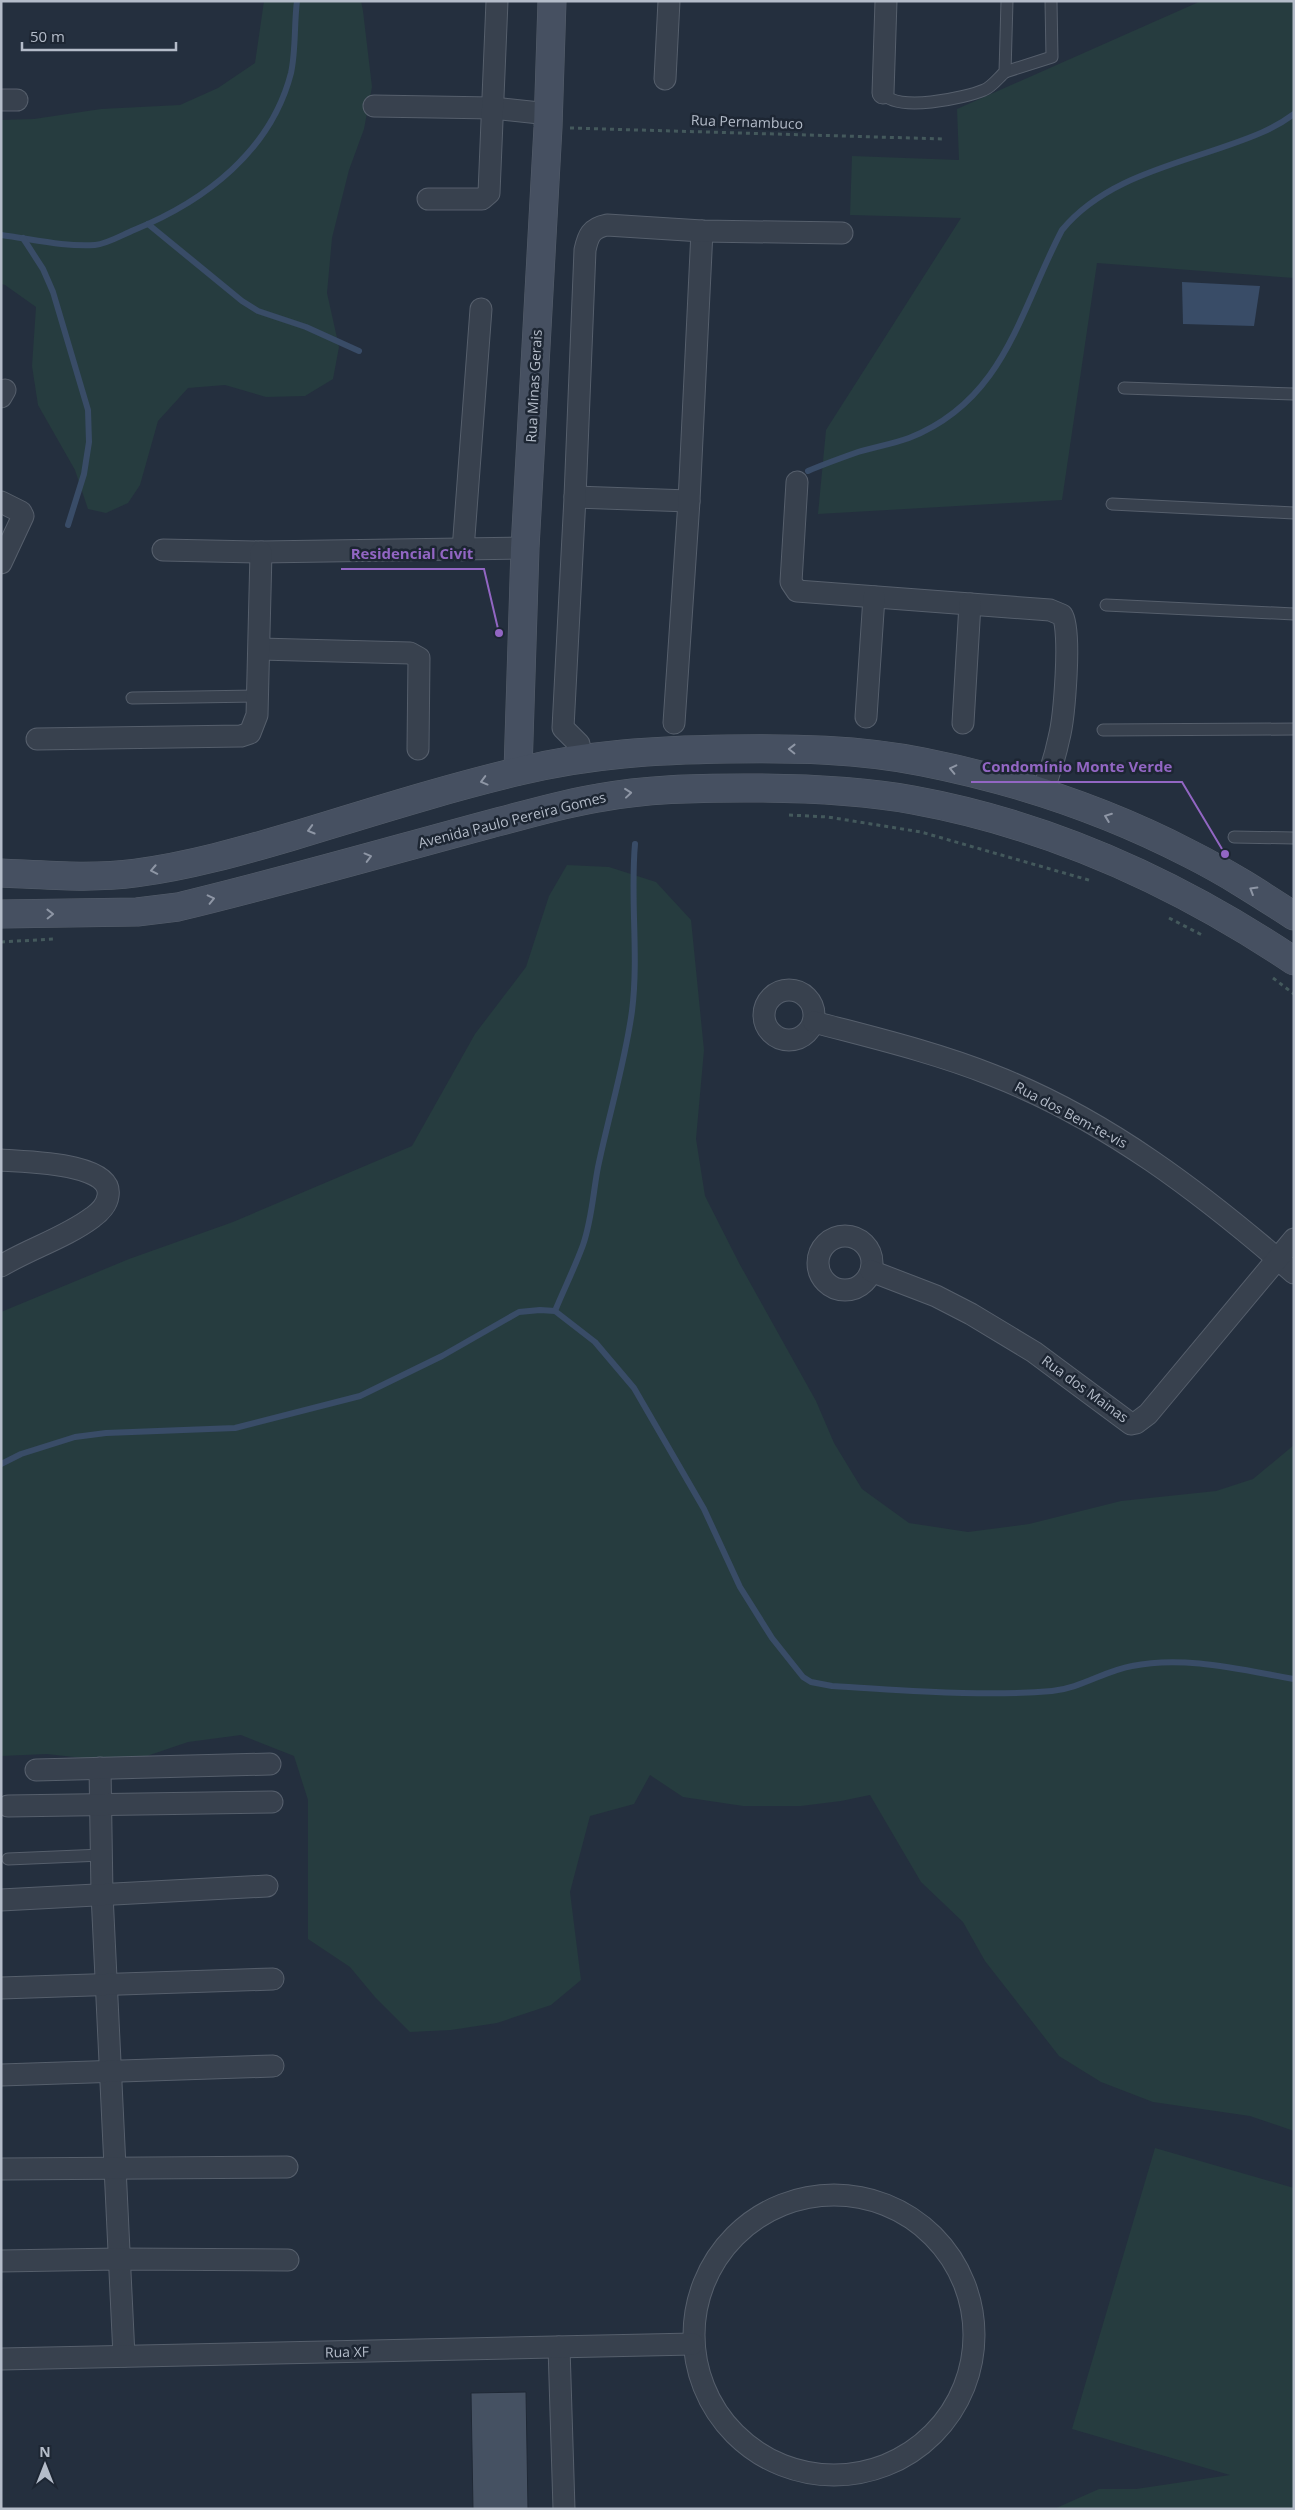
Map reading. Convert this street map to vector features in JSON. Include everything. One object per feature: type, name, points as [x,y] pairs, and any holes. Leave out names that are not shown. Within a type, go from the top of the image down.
[{"type":"main road","name":"Rua Minas Gerais","points":[[518,771],[525,548],[548,121],[552,1]]},
{"type":"main road","points":[[1,873],[111,875],[163,868],[261,845],[518,771],[581,758],[676,749],[841,751],[921,761],[1007,782],[1105,816],[1176,847],[1294,916]]},
{"type":"main road","name":"Avenida Paulo Pereira Gomes","points":[[1,914],[137,912],[178,906],[542,810],[612,795],[705,788],[806,789],[874,795],[951,808],[1057,840],[1109,859],[1188,898],[1294,961]]},
{"type":"street","points":[[428,200],[487,197],[489,193],[497,1]]},
{"type":"street","points":[[665,79],[669,1]]},
{"type":"street","points":[[883,93],[886,1]]},
{"type":"street","points":[[374,106],[493,108],[548,121]]},
{"type":"street","points":[[581,758],[579,744],[563,728],[585,250],[588,236],[598,227],[607,225],[702,231],[842,233]]},
{"type":"street","points":[[674,723],[689,502],[702,231]]},
{"type":"street","points":[[463,550],[481,309]]},
{"type":"street","points":[[797,482],[792,582],[793,587],[797,591],[1050,610],[1062,615],[1067,628],[1060,736],[1048,778],[1041,794]]},
{"type":"street","points":[[575,497],[689,502]]},
{"type":"street","points":[[1,502],[21,512],[22,516],[1,564]]},
{"type":"street","points":[[163,550],[261,552],[525,548]]},
{"type":"street","points":[[37,738],[241,736],[250,733],[254,729],[257,715],[261,552]]},
{"type":"street","points":[[866,717],[874,597]]},
{"type":"street","points":[[963,723],[970,604]]},
{"type":"street","points":[[260,649],[410,654],[419,658],[418,749]]},
{"type":"street","name":"Rua dos Bem-te-vis","points":[[814,1022],[916,1049],[984,1072],[1057,1104],[1114,1136],[1178,1178],[1294,1273]]},
{"type":"street","points":[[1,1160],[76,1167],[95,1173],[103,1180],[109,1190],[108,1198],[102,1209],[94,1216],[77,1227],[1,1266]]},
{"type":"street","name":"Rua dos Mainas","points":[[871,1271],[936,1296],[971,1314],[1034,1352],[1130,1424],[1136,1423],[1148,1414],[1294,1240]]},
{"type":"street","points":[[36,1770],[270,1764]]},
{"type":"street","points":[[100,1768],[102,1894],[124,2356]]},
{"type":"street","points":[[8,1806],[272,1802]]},
{"type":"street","points":[[1,1900],[267,1886]]},
{"type":"street","points":[[1,1988],[273,1979]]},
{"type":"street","points":[[1,2075],[110,2073],[273,2066]]},
{"type":"street","points":[[1,2169],[287,2167]]},
{"type":"street","points":[[834,2194],[872,2200],[907,2215],[937,2239],[959,2270],[972,2306],[974,2344],[966,2382],[949,2416],[922,2443],[890,2463],[853,2473],[814,2473],[777,2463],[745,2443],[718,2416],[701,2382],[693,2344],[696,2306],[708,2270],[730,2239],[760,2215],[796,2200],[834,2194]]},
{"type":"street","points":[[1,2261],[118,2259],[288,2260]]},
{"type":"street","name":"Rua XF","points":[[1,2359],[693,2344]]},
{"type":"street","points":[[559,2347],[564,2509]]},
{"type":"lane","points":[[1005,72],[1006,1]]},
{"type":"lane","points":[[883,93],[894,102],[937,102],[986,89],[1005,72],[1052,57],[1051,1]]},
{"type":"lane","points":[[1124,388],[1294,394]]},
{"type":"lane","points":[[1112,504],[1294,513]]},
{"type":"lane","points":[[1106,605],[1294,614]]},
{"type":"lane","points":[[132,698],[258,696]]},
{"type":"lane","points":[[1103,730],[1294,730]]},
{"type":"lane","points":[[1234,837],[1294,838]]},
{"type":"lane","points":[[8,1859],[102,1855]]},
{"type":"path","name":"Rua Pernambuco","points":[[548,121],[945,139]]},
{"type":"path","points":[[788,814],[828,817],[921,832],[1095,882]]},
{"type":"path","points":[[1162,914],[1210,939]]},
{"type":"path","points":[[1271,977],[1294,994]]},
{"type":"green space","points":[[264,1],[361,1],[363,11],[372,87],[364,129],[349,170],[332,238],[327,293],[339,347],[333,379],[305,396],[266,397],[225,385],[188,388],[158,421],[140,485],[128,503],[106,513],[88,509],[75,470],[38,405],[32,366],[36,307],[1,284],[1,120],[34,119],[101,109],[180,105],[218,88],[255,63]]},
{"type":"green space","points":[[1201,1],[1294,1],[1294,278],[1097,263],[1062,500],[818,514],[826,430],[961,218],[850,215],[852,156],[959,160],[957,109]]},
{"type":"green space","points":[[567,865],[609,867],[656,882],[691,920],[704,1050],[696,1139],[705,1196],[739,1263],[816,1401],[834,1443],[862,1489],[909,1523],[968,1532],[1029,1524],[1121,1501],[1216,1491],[1253,1479],[1294,1445],[1294,2131],[1250,2116],[1153,2102],[1101,2082],[1059,2056],[985,1961],[963,1922],[921,1882],[870,1795],[801,1806],[743,1806],[683,1797],[650,1775],[634,1804],[590,1816],[570,1892],[581,1980],[551,2005],[497,2023],[451,2030],[410,2032],[375,1997],[350,1967],[308,1939],[308,1800],[294,1756],[241,1735],[188,1742],[144,1757],[91,1759],[47,1754],[1,1756],[1,1312],[129,1259],[233,1222],[412,1146],[475,1034],[526,967],[549,896]]},
{"type":"green space","points":[[1155,2148],[1294,2188],[1294,2509],[1054,2509],[1099,2489],[1136,2489],[1230,2475],[1072,2429]]},
{"type":"water","points":[[1182,282],[1260,286],[1254,326],[1183,324]]},
{"type":"building","points":[[526,2392],[528,2509],[473,2509],[471,2393]]},
{"type":"waterway","points":[[1,235],[60,244],[100,244],[160,218],[210,188],[232,170],[251,149],[268,126],[281,101],[293,64],[297,1]]},
{"type":"waterway","points":[[808,471],[858,452],[909,438],[941,422],[967,401],[988,377],[1005,350],[1020,322],[1062,230],[1097,199],[1117,187],[1161,168],[1263,132],[1294,114]]},
{"type":"waterway","points":[[148,224],[242,301],[258,311],[306,327],[359,351]]},
{"type":"waterway","points":[[23,238],[43,269],[53,292],[88,410],[89,442],[84,474],[68,525]]},
{"type":"waterway","points":[[555,1311],[577,1262],[586,1235],[598,1167],[629,1030],[635,969],[633,885],[635,844]]},
{"type":"waterway","points":[[1,1464],[21,1454],[75,1437],[106,1433],[235,1428],[360,1396],[442,1356],[519,1312],[555,1311],[595,1342],[634,1388],[704,1509],[740,1587],[772,1638],[803,1677],[811,1682],[832,1686],[915,1691],[1025,1693],[1073,1687],[1122,1668],[1172,1662],[1213,1665],[1294,1679]]},
{"type":"place","name":"Residencial Civit","points":[[499,633]]},
{"type":"place","name":"Condomínio Monte Verde","points":[[1225,854]]}]
